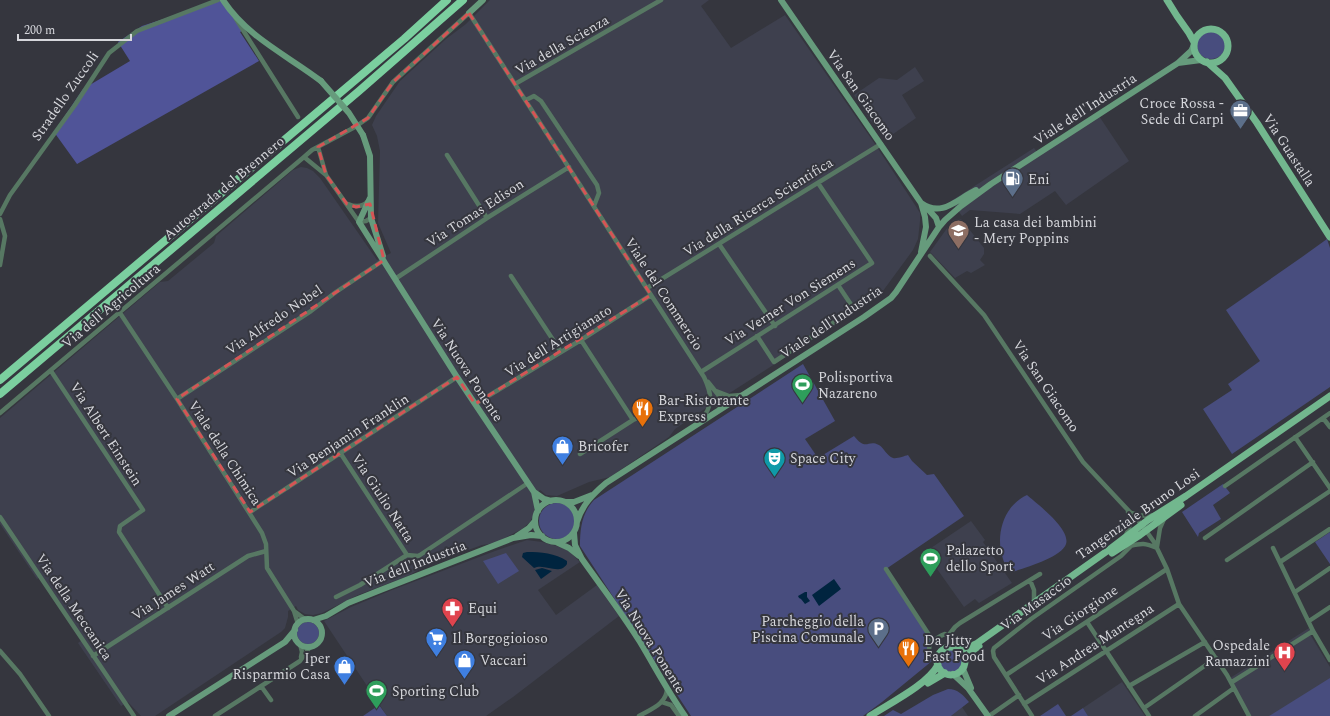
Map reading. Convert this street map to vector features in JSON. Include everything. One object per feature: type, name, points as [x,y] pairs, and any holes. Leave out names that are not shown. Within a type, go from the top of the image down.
[{"type":"highway","name":"Autostrada del Brennero","points":[[0,380],[404,39],[447,0]]},
{"type":"highway","name":"Autostrada del Brennero","points":[[0,394],[359,91],[463,0]]},
{"type":"main road","points":[[1167,0],[1182,23],[1189,33],[1194,44],[1195,51],[1204,61],[1212,62],[1222,58],[1227,49],[1226,39],[1219,31],[1209,29],[1192,29],[1182,23]]},
{"type":"main road","points":[[1194,44],[1198,35],[1204,30]]},
{"type":"main road","name":"Via Guastalla","points":[[1222,58],[1222,69],[1225,78]]},
{"type":"main road","name":"Via Guastalla","points":[[1204,61],[1225,78],[1257,123],[1330,237]]},
{"type":"main road","name":"Tangenziale Bruno Losi","points":[[965,660],[972,651],[1010,622],[1144,528],[1186,496],[1330,396]]},
{"type":"main road","name":"Tangenziale Bruno Losi","points":[[1163,514],[1330,402]]},
{"type":"main road","name":"Tangenziale Bruno Losi","points":[[957,648],[970,647],[976,644],[1034,602],[1123,543]]},
{"type":"main road","points":[[870,716],[932,673],[938,663],[942,650],[946,648],[957,648],[964,655],[965,660],[963,669],[960,672],[954,674],[945,673],[935,677],[878,716]]},
{"type":"main road","points":[[938,663],[945,673]]},
{"type":"street","name":"Stradello Zuccoli","points":[[0,214],[10,194],[75,105],[109,53],[137,31],[218,0]]},
{"type":"street","name":"Via Nuova Ponente","points":[[223,0],[298,117]]},
{"type":"street","points":[[469,13],[484,0]]},
{"type":"street","name":"Via della Scienza","points":[[515,84],[660,0]]},
{"type":"street","name":"Via San Giacomo","points":[[781,0],[924,205],[936,218],[939,227]]},
{"type":"street","name":"Viale del Commercio","points":[[469,13],[701,372],[711,396]]},
{"type":"street","name":"Via dell'Agricoltura","points":[[0,413],[304,156],[368,118],[393,82],[469,13]]},
{"type":"street","name":"Via Nuova Ponente","points":[[234,15],[254,34],[321,81],[349,113],[363,135],[370,156],[371,218],[375,233],[381,246],[384,260]]},
{"type":"street","name":"Viale dell'Industria","points":[[577,522],[581,511],[592,495],[606,483],[742,394],[864,317],[891,298],[900,287],[939,227],[961,206],[990,184],[1178,63],[1191,51],[1194,44]]},
{"type":"street","name":"Viale dell'Industria","points":[[1178,63],[1204,61]]},
{"type":"street","points":[[526,100],[534,96],[542,101],[597,185],[599,193],[594,206]]},
{"type":"street","name":"Via della Ricerca Scientifica","points":[[647,288],[881,144]]},
{"type":"street","points":[[318,147],[326,176]]},
{"type":"street","points":[[448,155],[487,218]]},
{"type":"street","points":[[304,156],[326,176]]},
{"type":"street","name":"Via Tomas Edison","points":[[395,279],[487,218],[569,168]]},
{"type":"street","name":"Via Nuova Ponente","points":[[326,176],[370,238],[457,377],[534,492],[544,499],[551,501]]},
{"type":"street","name":"Via Verner Von Siemens","points":[[701,372],[872,263],[818,183]]},
{"type":"street","points":[[924,205],[936,210],[943,208],[990,184]]},
{"type":"street","points":[[347,204],[359,207],[366,203],[370,198]]},
{"type":"street","points":[[370,198],[359,222],[366,222],[371,218]]},
{"type":"street","name":"Via San Giacomo","points":[[920,256],[926,228],[924,205]]},
{"type":"street","points":[[925,217],[930,224],[939,227]]},
{"type":"street","points":[[0,219],[5,236],[0,265]]},
{"type":"street","points":[[370,238],[375,233]]},
{"type":"street","points":[[719,244],[775,326]]},
{"type":"street","name":"Via San Giacomo","points":[[930,256],[984,315],[1078,456],[1144,528],[1157,548],[1167,569],[1179,604],[1232,682],[1249,716]]},
{"type":"street","name":"Via Alfredo Nobel","points":[[177,399],[311,311],[336,292],[384,260]]},
{"type":"street","points":[[511,276],[561,352]]},
{"type":"street","points":[[757,336],[774,362],[854,309],[838,285]]},
{"type":"street","name":"Via dell'Artigianato","points":[[475,404],[581,340],[651,295]]},
{"type":"street","name":"Viale della Chimica","points":[[120,313],[250,512],[264,539],[268,568],[294,611],[298,624]]},
{"type":"street","points":[[581,340],[633,420]]},
{"type":"street","name":"Via Albert Einstein","points":[[51,370],[143,510],[120,526],[119,532],[168,608]]},
{"type":"street","name":"Via Benjamin Franklin","points":[[250,512],[457,377]]},
{"type":"street","points":[[704,377],[716,391],[721,401],[722,408]]},
{"type":"street","points":[[716,391],[729,396],[742,394]]},
{"type":"street","points":[[711,396],[714,403],[722,408]]},
{"type":"street","points":[[696,425],[706,414],[711,396]]},
{"type":"street","points":[[580,454],[650,410]]},
{"type":"street","points":[[1225,486],[1330,413]]},
{"type":"street","points":[[1323,418],[1330,427]]},
{"type":"street","points":[[1295,437],[1330,488]]},
{"type":"street","name":"Via Giulio Natta","points":[[341,454],[407,554]]},
{"type":"street","points":[[1205,538],[1313,462]]},
{"type":"street","points":[[1325,480],[1330,476]]},
{"type":"street","points":[[336,597],[360,585],[407,554],[420,555],[528,483]]},
{"type":"street","points":[[1227,560],[1330,491]]},
{"type":"street","name":"Via Nuova Ponente","points":[[534,492],[538,511]]},
{"type":"street","name":"Viale dell'Industria","points":[[566,502],[574,502],[592,495]]},
{"type":"street","points":[[561,500],[566,502],[574,510],[577,522],[574,533],[565,540],[554,542],[548,540],[542,536],[537,529],[536,521],[538,511],[544,504],[551,501],[561,500]]},
{"type":"street","points":[[1124,505],[1133,513],[1138,515],[1163,514],[1157,548],[1141,543],[1132,545],[1123,543],[1130,521],[1130,516],[1124,505]]},
{"type":"street","name":"Via della Meccanica","points":[[0,517],[129,710],[135,716]]},
{"type":"street","name":"Via dell'Industria","points":[[313,620],[326,616],[356,600],[513,538],[529,528],[536,521]]},
{"type":"street","points":[[1280,562],[1330,529]]},
{"type":"street","name":"Via Nuova Ponente","points":[[574,533],[575,545],[582,559],[639,640],[672,698],[685,716]]},
{"type":"street","points":[[1264,534],[1267,540]]},
{"type":"street","name":"Via dell'Industria","points":[[513,538],[531,535],[542,536]]},
{"type":"street","name":"Via Nuova Ponente","points":[[554,542],[569,548],[582,559]]},
{"type":"street","name":"Via Masaccio","points":[[1006,675],[994,657],[993,651],[998,644],[1121,556],[1132,545]]},
{"type":"street","points":[[1272,548],[1313,631],[1330,660]]},
{"type":"street","name":"Via James Watt","points":[[93,656],[248,556],[266,550]]},
{"type":"street","points":[[1295,592],[1330,568]]},
{"type":"street","points":[[886,569],[933,641]]},
{"type":"street","name":"Via Giorgione","points":[[1006,675],[1167,569]]},
{"type":"street","points":[[948,636],[960,623],[1040,574]]},
{"type":"street","points":[[1030,580],[1034,590],[1034,602]]},
{"type":"street","name":"Via Andrea Mantegna","points":[[1024,704],[1179,604]]},
{"type":"street","points":[[1309,621],[1330,607]]},
{"type":"street","name":"Viale della Chimica","points":[[294,611],[306,620]]},
{"type":"street","points":[[285,642],[310,647],[316,645],[320,641],[322,632],[321,628],[326,616]]},
{"type":"street","points":[[169,716],[285,642],[298,624],[306,620],[313,620],[321,628]]},
{"type":"street","points":[[1087,622],[1149,716]]},
{"type":"street","points":[[295,630],[295,637],[302,652],[300,661]]},
{"type":"street","points":[[1232,682],[1313,631]]},
{"type":"street","points":[[938,663],[929,649],[930,644],[933,641],[943,634],[948,636],[957,648]]},
{"type":"street","points":[[1129,686],[1205,642]]},
{"type":"street","points":[[215,716],[300,661],[310,647]]},
{"type":"street","points":[[1325,652],[1330,649]]},
{"type":"street","points":[[0,651],[20,674],[49,716]]},
{"type":"street","points":[[1144,708],[1216,658]]},
{"type":"street","points":[[963,669],[979,702]]},
{"type":"street","points":[[954,674],[962,681],[979,702],[988,716],[1019,695]]},
{"type":"street","points":[[1006,675],[1032,716]]},
{"type":"street","points":[[261,686],[271,700]]},
{"type":"street","points":[[639,716],[662,702],[666,695],[667,688]]},
{"type":"street","points":[[1195,716],[1234,688]]},
{"type":"street","points":[[662,702],[671,705],[679,716]]},
{"type":"street","name":"Via della Meccanica","points":[[129,710],[130,716]]},
{"type":"highlighted area","points":[[469,13],[651,295],[475,404],[457,377],[250,512],[177,399],[384,260],[370,204],[356,207],[347,204],[326,175],[318,147],[368,118],[393,82]]},
{"type":"shaded area","points":[[222,0],[244,30],[240,32],[259,61],[77,164],[54,132],[83,89],[130,61],[118,42],[142,26]]},
{"type":"shaded area","points":[[490,0],[709,0],[701,6],[731,48],[785,15],[875,144],[920,213],[918,239],[913,250],[880,295],[703,410],[675,429],[669,437],[610,477],[589,482],[557,496],[546,495],[540,490],[532,496],[535,505],[534,514],[530,522],[522,529],[495,543],[482,545],[443,559],[408,576],[358,595],[322,613],[313,615],[305,614],[298,610],[296,606],[288,611],[285,628],[281,632],[155,716],[141,716],[128,702],[121,706],[78,643],[82,640],[41,576],[37,579],[0,524],[0,418],[160,282],[168,281],[214,243],[216,236],[293,170],[301,167],[307,168],[313,171],[320,178],[377,260],[391,253],[378,223],[380,151],[377,136],[372,125],[376,116],[400,81],[446,39],[466,24]]},
{"type":"shaded area","points":[[1211,31],[1221,35],[1225,45],[1221,55],[1211,59],[1201,55],[1197,45],[1201,35]]},
{"type":"shaded area","points":[[915,67],[924,81],[902,95],[916,118],[886,139],[870,120],[854,95],[879,78],[897,80]]},
{"type":"shaded area","points":[[1097,113],[1129,161],[1066,205],[1055,191],[1020,214],[970,210],[962,216],[951,201],[1034,148],[1037,152]]},
{"type":"shaded area","name":"La casa dei bambini - Mery Poppins","points":[[961,219],[984,248],[984,254],[980,260],[985,265],[971,273],[967,271],[955,278],[930,252],[953,220]]},
{"type":"shaded area","points":[[1327,239],[1330,248],[1330,387],[1232,454],[1203,409],[1232,390],[1228,384],[1260,361],[1226,310]]},
{"type":"shaded area","points":[[803,364],[835,421],[805,439],[818,458],[854,436],[858,441],[864,444],[872,443],[879,445],[889,456],[893,458],[908,455],[912,461],[927,475],[934,474],[964,516],[886,569],[932,640],[927,647],[933,655],[932,661],[863,716],[691,716],[580,546],[582,521],[594,500]]},
{"type":"shaded area","points":[[1223,484],[1230,493],[1213,505],[1221,519],[1199,533],[1198,537],[1182,512]]},
{"type":"shaded area","points":[[1027,495],[1045,510],[1058,524],[1066,538],[1066,544],[1063,549],[1051,558],[1012,572],[1005,564],[1003,559],[1000,541],[1001,532],[1003,522],[1012,506]]},
{"type":"shaded area","points":[[561,503],[570,508],[574,514],[574,528],[570,534],[561,539],[553,539],[544,534],[540,528],[539,517],[544,508],[550,504]]},
{"type":"shaded area","points":[[971,521],[985,540],[983,542],[1012,583],[979,603],[975,599],[964,607],[925,552]]},
{"type":"shaded area","points":[[1330,532],[1330,564],[1315,542]]},
{"type":"shaded area","points":[[527,540],[560,547],[569,551],[580,562],[538,590],[556,615],[597,585],[619,616],[486,716],[387,716],[324,621],[351,607],[392,590]]},
{"type":"shaded area","points":[[527,552],[553,555],[567,561],[567,564],[560,569],[543,567],[534,568],[522,557],[523,553]]},
{"type":"shaded area","points":[[506,553],[519,571],[498,584],[483,561]]},
{"type":"shaded area","points":[[542,568],[552,571],[541,579],[535,570]]},
{"type":"shaded area","points":[[834,579],[841,589],[819,606],[812,595]]},
{"type":"shaded area","points":[[807,592],[807,597],[810,601],[805,604],[798,596]]},
{"type":"shaded area","points":[[308,622],[316,625],[319,633],[316,641],[308,644],[300,641],[297,633],[300,625]]},
{"type":"shaded area","name":"Ospedale Ramazzini","points":[[1309,628],[1311,636],[1330,667],[1330,716],[1250,716],[1230,678]]},
{"type":"shaded area","points":[[951,650],[959,653],[962,661],[959,669],[951,672],[943,669],[940,661],[943,653]]},
{"type":"shaded area","points":[[1330,678],[1330,716],[1269,716]]},
{"type":"shaded area","points":[[1122,682],[1145,716],[1088,716],[1083,708]]},
{"type":"shaded area","points":[[948,689],[957,691],[969,702],[951,716],[884,716],[893,710],[901,714],[933,695]]},
{"type":"shaded area","points":[[1058,704],[1066,716],[1040,716]]},
{"type":"shaded area","name":"Sporting Club","points":[[379,705],[387,716],[363,716]]},
{"type":"shaded area","points":[[962,707],[968,716],[951,716]]},
{"type":"shaded area","points":[[1083,708],[1088,716],[1071,716]]},
{"type":"place","name":"Croce Rossa - Sede di Carpi","points":[[1240,130]]},
{"type":"place","name":"Eni","points":[[1012,198]]},
{"type":"place","name":"La casa dei bambini - Mery Poppins","points":[[958,250]]},
{"type":"place","name":"Polisportiva Nazareno","points":[[802,404]]},
{"type":"place","name":"Bar-Ristorante Express","points":[[642,428]]},
{"type":"place","name":"Bricofer","points":[[562,466]]},
{"type":"place","name":"Space City","points":[[775,478]]},
{"type":"place","name":"Palazetto dello Sport","points":[[930,578]]},
{"type":"place","name":"Equi","points":[[452,628]]},
{"type":"place","name":"Parcheggio della Piscina Comunale","points":[[879,648]]},
{"type":"place","name":"Il Borgogioioso","points":[[436,658]]},
{"type":"place","name":"Da Jitty Fast Food","points":[[908,668]]},
{"type":"place","name":"Ospedale Ramazzini","points":[[1285,672]]},
{"type":"place","name":"Vaccari","points":[[465,680]]},
{"type":"place","name":"Iper Risparmio Casa","points":[[345,686]]},
{"type":"place","name":"Sporting Club","points":[[377,710]]}]
